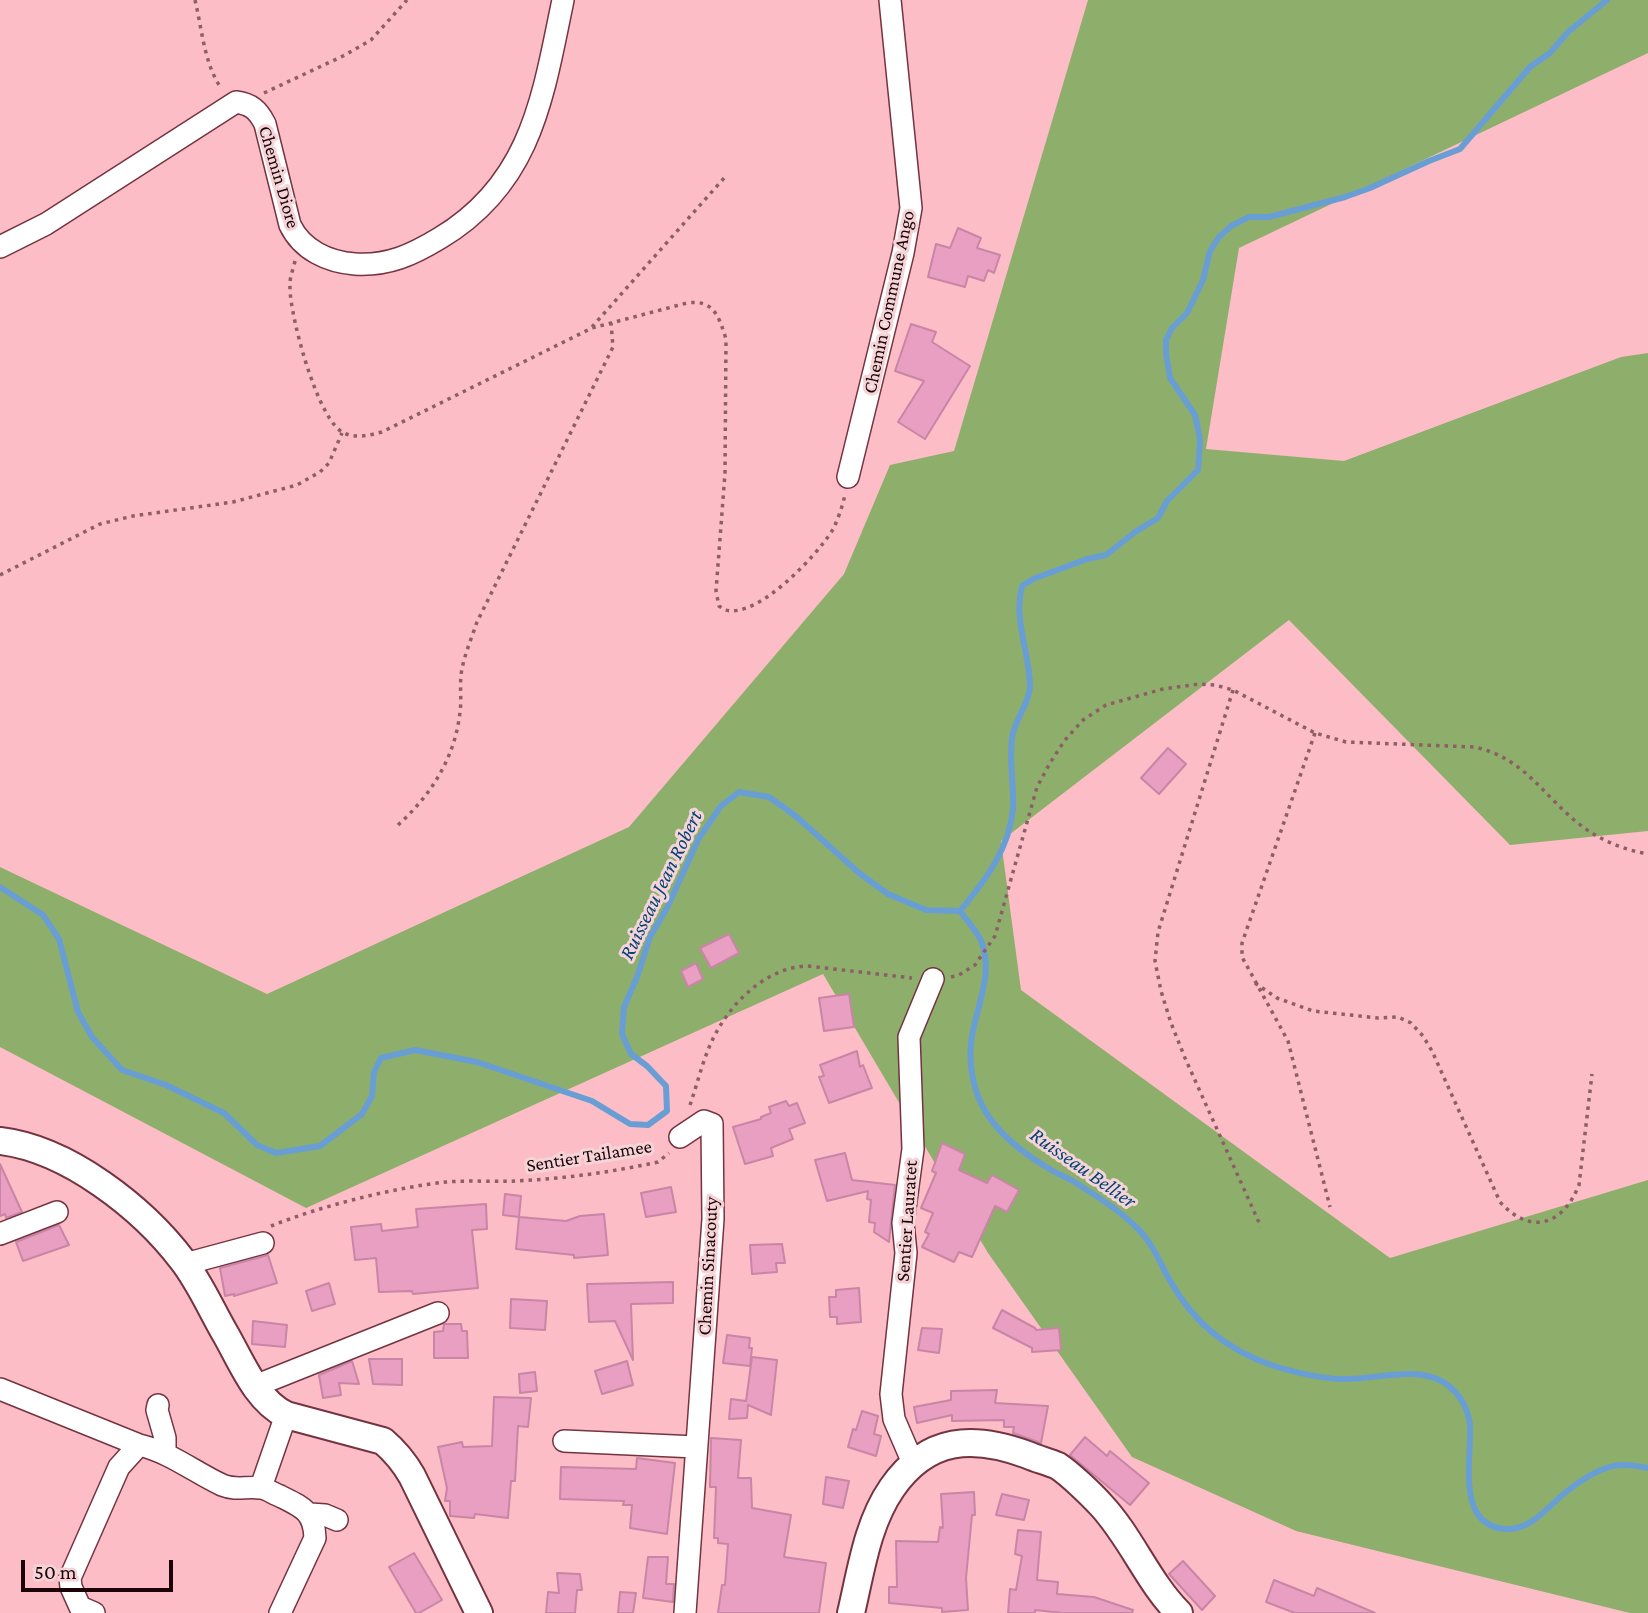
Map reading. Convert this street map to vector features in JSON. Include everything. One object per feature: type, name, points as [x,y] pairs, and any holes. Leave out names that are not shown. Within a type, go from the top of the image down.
[{"type":"street","name":"Chemin Diore","points":[[241,103],[259,112],[265,124],[295,236],[322,256],[346,263],[372,265],[395,261],[416,253],[450,232],[482,205],[506,178],[526,144],[543,96],[563,0]]},
{"type":"street","name":"Chemin Commune Ango","points":[[848,477],[903,253],[911,208],[890,0]]},
{"type":"street","points":[[0,247],[46,224],[241,103]]},
{"type":"street","name":"Sentier Lauratet","points":[[913,1463],[894,1419],[891,1394],[906,1253],[903,1223],[913,1149],[909,1037],[933,979]]},
{"type":"street","name":"Chemin Sinacouty","points":[[680,1138],[704,1121],[712,1124],[713,1219],[685,1613]]},
{"type":"street","points":[[0,1140],[41,1150],[109,1187],[149,1223],[185,1264],[255,1386],[268,1403],[286,1415],[383,1441],[403,1460],[479,1613]]},
{"type":"street","points":[[0,1234],[57,1212]]},
{"type":"street","points":[[185,1264],[263,1236]]},
{"type":"street","points":[[255,1386],[438,1312]]},
{"type":"street","points":[[0,1389],[165,1453],[225,1486],[245,1490],[261,1487],[302,1507],[310,1514],[315,1538],[280,1613]]},
{"type":"street","points":[[158,1405],[165,1438],[165,1453]]},
{"type":"street","points":[[261,1487],[286,1415]]},
{"type":"street","points":[[564,1441],[696,1447]]},
{"type":"street","points":[[851,1613],[866,1544],[878,1512],[892,1488],[913,1463],[930,1452],[957,1442],[1000,1445],[1059,1467],[1102,1506],[1179,1613]]},
{"type":"street","points":[[94,1613],[80,1607],[70,1578],[119,1467],[139,1445]]},
{"type":"street","points":[[310,1514],[325,1515],[337,1520]]},
{"type":"path","points":[[195,0],[213,76],[221,88],[241,103],[343,56],[371,40],[407,0]]},
{"type":"path","points":[[592,328],[725,177]]},
{"type":"path","points":[[302,243],[289,285],[291,308],[300,346],[327,413],[342,433],[362,436],[382,432],[592,328],[698,301],[708,305],[721,321],[726,339],[725,473],[716,591],[717,600],[725,610],[732,612],[757,603],[787,580],[817,551],[833,529],[842,506],[848,477]]},
{"type":"path","points":[[398,825],[425,798],[443,768],[456,735],[462,666],[477,622],[613,347],[611,323]]},
{"type":"path","points":[[0,575],[100,524],[133,516],[233,502],[297,485],[320,472],[329,463],[342,433]]},
{"type":"path","name":"Sentier Tailamee","points":[[263,1236],[297,1216],[411,1187],[449,1182],[561,1177],[658,1162],[671,1152],[680,1138],[711,1043],[731,1011],[762,981],[792,967],[808,966],[893,977],[933,979],[959,975],[975,965],[995,936],[1037,787],[1065,740],[1083,720],[1106,705],[1163,689],[1199,684],[1233,690],[1315,733],[1346,742],[1474,747],[1487,750],[1524,769],[1582,826],[1622,848],[1648,854]]},
{"type":"path","points":[[1233,690],[1158,932],[1156,961],[1161,991],[1185,1058],[1261,1227]]},
{"type":"path","points":[[1315,733],[1242,943],[1242,957],[1289,1041],[1330,1207]]},
{"type":"path","points":[[1255,983],[1277,998],[1313,1011],[1378,1018],[1398,1017],[1410,1023],[1432,1051],[1500,1202],[1513,1216],[1531,1223],[1551,1219],[1567,1209],[1579,1185],[1592,1074]]},
{"type":"green space","points":[[1088,0],[1648,0],[1648,53],[1239,248],[1206,449],[1344,461],[1621,357],[1648,353],[1648,831],[1510,845],[1289,620],[1001,841],[1021,990],[1390,1258],[1648,1180],[1648,1613],[1630,1613],[1296,1531],[1132,1457],[988,1253],[823,974],[306,1208],[0,1047],[0,867],[267,994],[629,827],[844,574],[890,465],[954,451]]},
{"type":"building","points":[[958,228],[981,238],[977,248],[1000,255],[994,273],[988,270],[984,281],[968,276],[965,287],[928,277],[936,244],[950,248]]},
{"type":"building","points":[[911,324],[936,332],[932,342],[970,366],[925,439],[898,422],[924,381],[895,371]]},
{"type":"building","points":[[1168,748],[1186,764],[1159,794],[1141,778]]},
{"type":"building","points":[[729,934],[739,953],[711,968],[700,948]]},
{"type":"building","points":[[696,963],[703,979],[688,987],[681,971]]},
{"type":"building","points":[[849,994],[854,1027],[824,1031],[819,998]]},
{"type":"building","points":[[857,1051],[860,1067],[863,1065],[872,1088],[829,1103],[819,1077],[824,1076],[820,1065]]},
{"type":"building","points":[[786,1101],[789,1106],[797,1103],[805,1123],[789,1129],[793,1139],[771,1148],[773,1156],[745,1164],[733,1127],[761,1119],[771,1113],[769,1107]]},
{"type":"building","points":[[942,1143],[965,1154],[959,1170],[987,1183],[992,1175],[1019,1190],[1007,1212],[995,1206],[972,1257],[959,1252],[954,1262],[922,1247],[929,1234],[925,1232],[933,1213],[921,1208],[936,1173],[932,1171]]},
{"type":"building","points":[[845,1153],[852,1180],[895,1185],[889,1242],[874,1232],[875,1223],[869,1222],[871,1200],[867,1199],[868,1191],[827,1201],[815,1160]]},
{"type":"building","points":[[0,1164],[22,1212],[6,1218],[5,1214],[0,1216]]},
{"type":"building","points":[[671,1187],[676,1212],[646,1217],[641,1193]]},
{"type":"building","points":[[505,1194],[521,1196],[519,1217],[503,1215]]},
{"type":"building","points":[[486,1204],[487,1229],[472,1230],[478,1288],[413,1294],[412,1291],[379,1292],[376,1258],[355,1260],[351,1227],[381,1224],[382,1231],[418,1227],[416,1209]]},
{"type":"building","points":[[604,1214],[608,1255],[574,1258],[574,1255],[516,1249],[519,1217],[566,1221],[580,1216]]},
{"type":"building","points":[[59,1225],[69,1245],[23,1261],[16,1242]]},
{"type":"building","points":[[782,1244],[785,1263],[776,1263],[777,1272],[752,1274],[750,1245]]},
{"type":"building","points":[[268,1255],[277,1283],[234,1296],[225,1296],[220,1268]]},
{"type":"building","points":[[673,1282],[673,1303],[631,1304],[633,1360],[615,1321],[589,1322],[587,1284]]},
{"type":"building","points":[[329,1283],[335,1304],[312,1311],[306,1291]]},
{"type":"building","points":[[859,1288],[861,1322],[837,1324],[837,1317],[830,1317],[829,1297],[836,1297],[836,1290]]},
{"type":"building","points":[[511,1299],[547,1301],[545,1330],[510,1328]]},
{"type":"building","points":[[1002,1310],[1036,1330],[1059,1328],[1061,1350],[1032,1352],[1032,1348],[993,1328]]},
{"type":"building","points":[[253,1321],[287,1325],[285,1347],[252,1344]]},
{"type":"building","points":[[444,1324],[461,1324],[462,1331],[467,1331],[468,1358],[434,1358],[434,1332],[443,1331]]},
{"type":"building","points":[[922,1328],[942,1329],[939,1353],[918,1350]]},
{"type":"building","points":[[727,1335],[750,1338],[750,1366],[723,1363]]},
{"type":"building","points":[[752,1357],[777,1360],[771,1415],[748,1405],[747,1418],[729,1419],[731,1399],[746,1401]]},
{"type":"building","points":[[369,1359],[402,1359],[402,1385],[373,1384]]},
{"type":"building","points":[[352,1361],[359,1384],[339,1383],[341,1395],[323,1398],[319,1375]]},
{"type":"building","points":[[627,1361],[633,1385],[602,1394],[595,1371]]},
{"type":"building","points":[[535,1372],[537,1391],[520,1393],[519,1374]]},
{"type":"building","points":[[997,1390],[995,1403],[1048,1406],[1041,1443],[1013,1433],[1014,1427],[1004,1427],[1004,1420],[952,1421],[952,1415],[917,1423],[914,1407],[951,1400],[951,1391]]},
{"type":"building","points":[[494,1397],[531,1398],[528,1427],[518,1426],[515,1481],[511,1481],[508,1518],[475,1514],[474,1518],[450,1516],[450,1501],[445,1501],[447,1488],[438,1447],[462,1442],[463,1447],[492,1446]]},
{"type":"building","points":[[862,1411],[878,1416],[874,1434],[881,1436],[876,1456],[848,1447]]},
{"type":"building","points":[[1085,1437],[1107,1456],[1110,1451],[1149,1483],[1130,1505],[1070,1455]]},
{"type":"building","points":[[711,1438],[741,1440],[738,1478],[751,1478],[752,1508],[791,1515],[784,1557],[826,1563],[819,1613],[718,1613],[722,1585],[725,1585],[728,1544],[718,1543],[718,1538],[714,1538],[716,1487],[710,1487]]},
{"type":"building","points":[[637,1458],[675,1463],[667,1534],[630,1528],[632,1505],[623,1505],[624,1501],[560,1499],[561,1467],[636,1469]]},
{"type":"building","points":[[826,1477],[849,1481],[843,1508],[823,1504]]},
{"type":"building","points":[[974,1492],[975,1515],[972,1515],[966,1578],[968,1610],[942,1612],[942,1608],[889,1603],[889,1587],[897,1587],[896,1541],[938,1542],[940,1527],[943,1528],[941,1494]]},
{"type":"building","points":[[1002,1494],[1029,1500],[1024,1520],[996,1515]]},
{"type":"building","points":[[1018,1530],[1041,1532],[1037,1580],[1058,1582],[1057,1594],[1094,1597],[1133,1610],[1132,1613],[1062,1613],[1035,1610],[1035,1613],[1008,1613],[1010,1589],[1016,1590],[1022,1556],[1015,1554]]},
{"type":"building","points":[[414,1553],[442,1600],[419,1613],[416,1613],[389,1567]]},
{"type":"building","points":[[648,1557],[668,1557],[666,1584],[674,1584],[673,1602],[643,1598]]},
{"type":"building","points":[[1183,1561],[1215,1596],[1202,1610],[1169,1574]]},
{"type":"building","points":[[557,1573],[580,1574],[582,1590],[577,1590],[575,1613],[546,1613],[548,1592],[559,1593]]},
{"type":"building","points":[[1274,1580],[1314,1596],[1317,1588],[1375,1613],[1295,1613],[1266,1602]]},
{"type":"building","points":[[620,1592],[636,1593],[633,1613],[618,1613]]},
{"type":"waterway","name":"Ruisseau Jean Robert","points":[[0,887],[43,915],[59,939],[78,1012],[92,1037],[122,1070],[166,1085],[224,1113],[257,1145],[276,1153],[320,1146],[362,1114],[372,1096],[374,1072],[381,1058],[415,1050],[477,1062],[592,1101],[630,1124],[648,1125],[667,1111],[666,1086],[631,1054],[622,1034],[624,1007],[650,937],[667,908],[699,838],[721,806],[739,792],[769,797],[888,894],[926,910],[960,911],[995,863],[1011,823],[1012,738],[1030,687],[1019,612],[1022,586],[1033,579],[1087,559],[1106,555],[1158,518],[1167,501],[1198,470],[1200,440],[1195,415],[1170,378],[1166,340],[1172,328],[1187,313],[1203,280],[1210,251],[1219,237],[1231,226],[1249,217],[1269,217],[1345,197],[1460,149],[1530,67],[1550,53],[1568,32],[1607,0]]},
{"type":"waterway","name":"Ruisseau Bellier","points":[[960,911],[978,935],[985,955],[985,978],[970,1054],[974,1082],[983,1107],[1004,1135],[1023,1151],[1075,1182],[1136,1227],[1151,1245],[1178,1294],[1212,1333],[1257,1359],[1306,1374],[1340,1379],[1407,1374],[1433,1377],[1445,1383],[1459,1396],[1467,1413],[1470,1425],[1469,1471],[1472,1503],[1479,1516],[1489,1525],[1505,1529],[1523,1526],[1592,1474],[1609,1467],[1628,1465],[1648,1468]]}]
